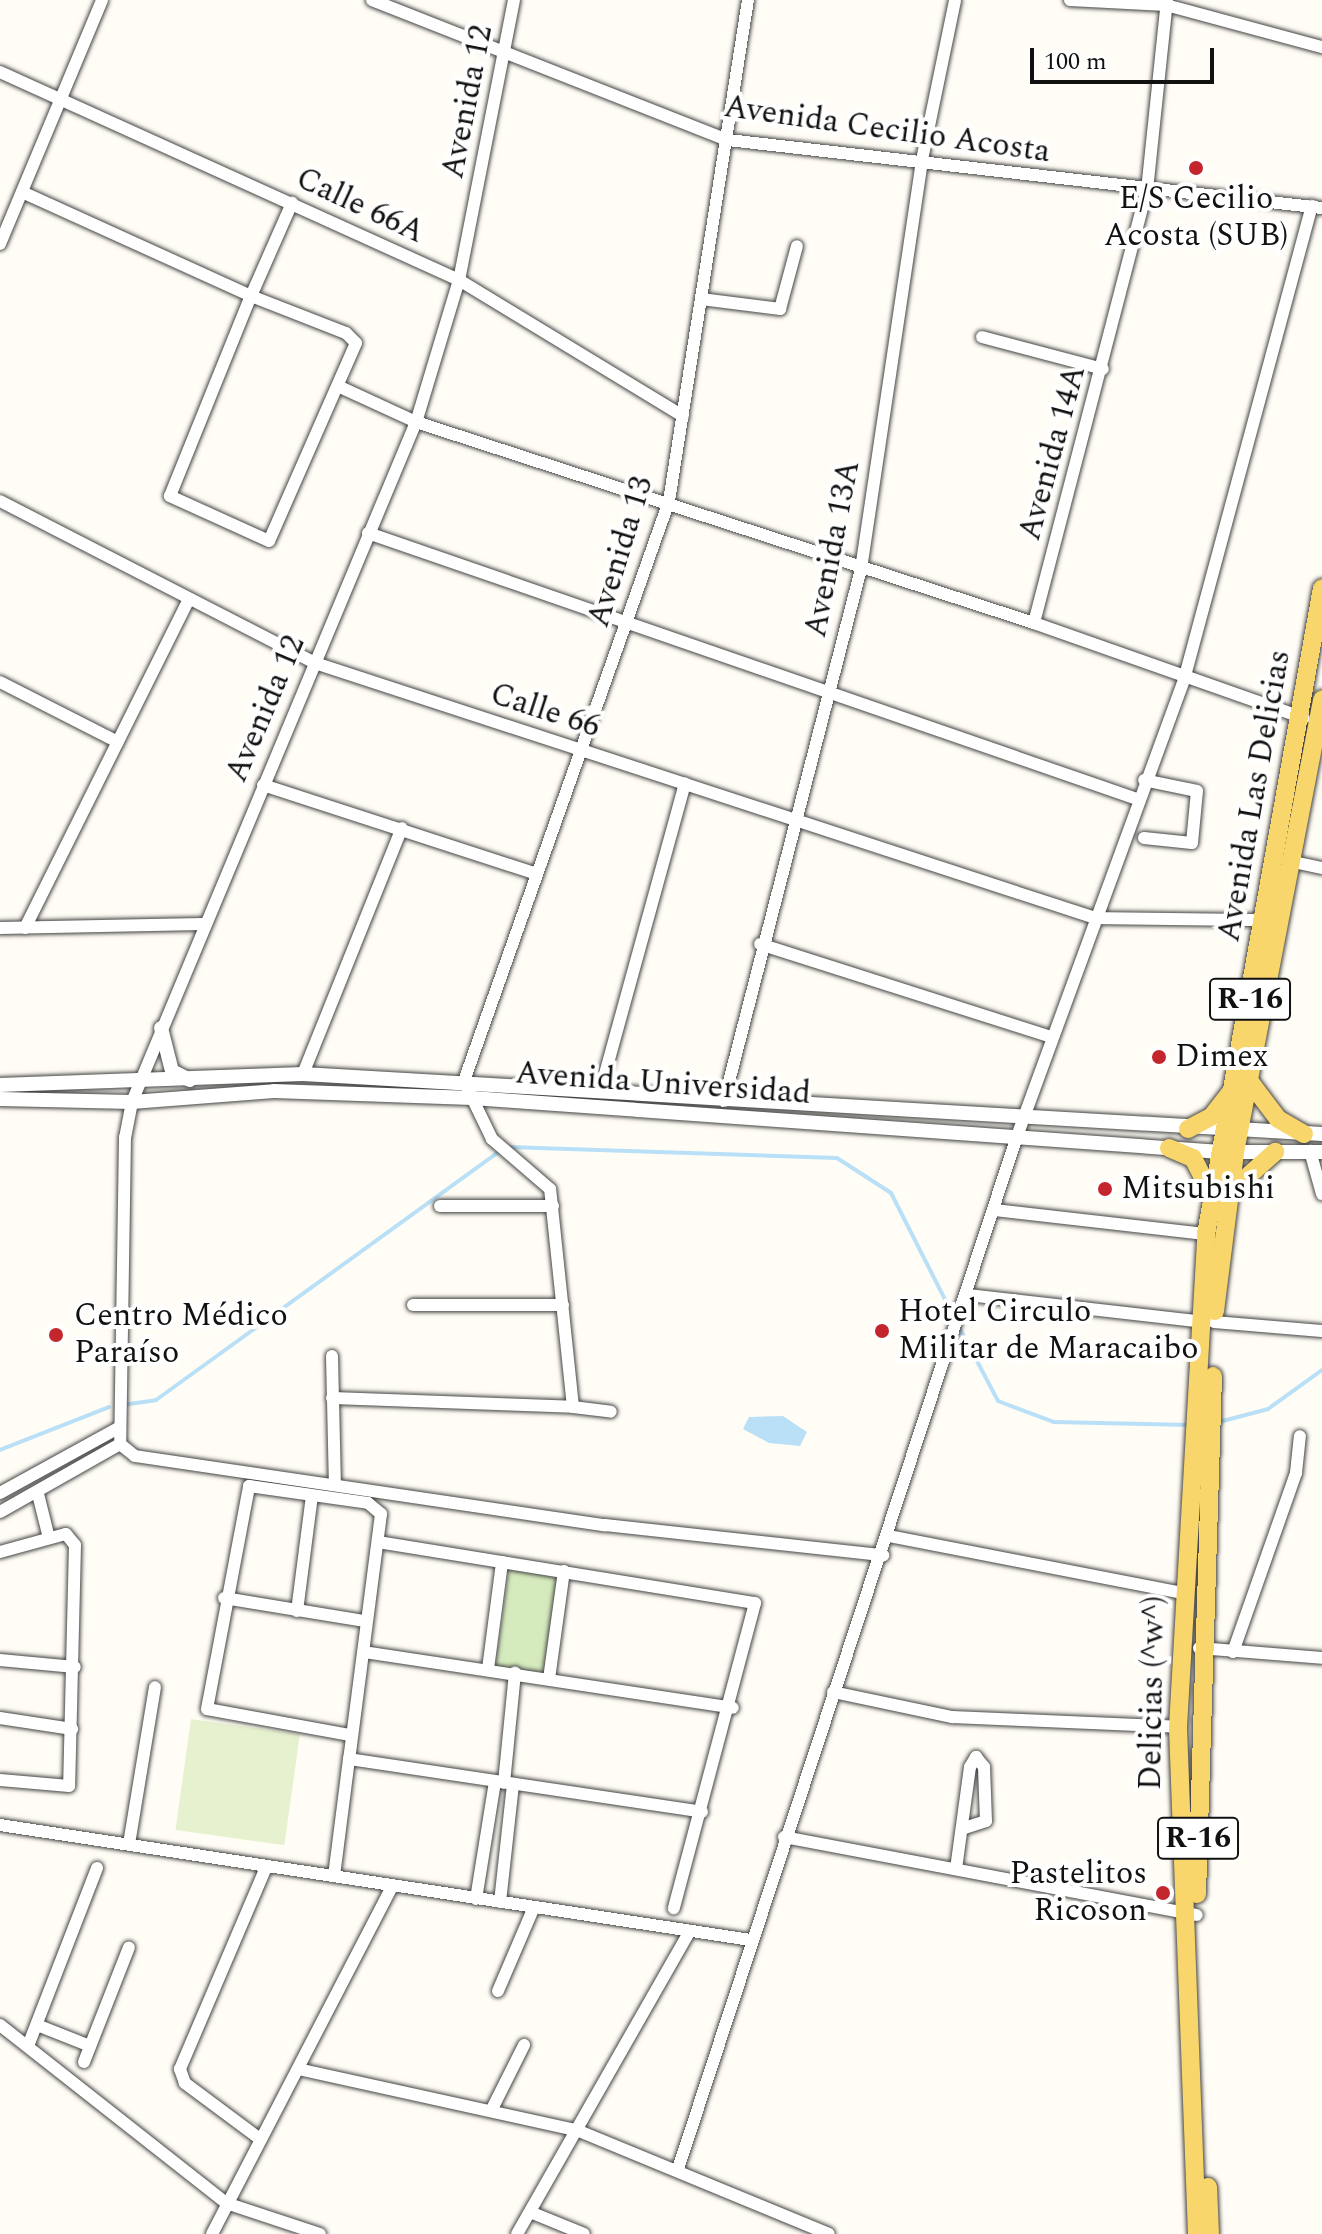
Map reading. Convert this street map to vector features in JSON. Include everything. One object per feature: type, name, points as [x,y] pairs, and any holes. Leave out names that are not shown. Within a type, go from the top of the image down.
[{"type":"main road","name":"Avenida Las Delicias","points":[[1204,1442],[1209,1322],[1206,1234],[1221,1196],[1243,1083],[1263,920],[1322,588]]},
{"type":"main road","name":"R-16","points":[[1243,1083],[1320,723],[1322,699]]},
{"type":"main road","points":[[1188,1129],[1212,1116],[1243,1083],[1278,1119],[1315,1143]]},
{"type":"main road","points":[[1169,1148],[1193,1158],[1221,1196],[1275,1152]]},
{"type":"main road","name":"R-16","points":[[1209,1322],[1221,1196]]},
{"type":"main road","name":"Delicias (^w^)","points":[[1204,1442],[1183,1593],[1178,1727],[1210,2234]]},
{"type":"main road","name":"Delicias (^w^)","points":[[1197,2234],[1192,1914],[1204,1442]]},
{"type":"street","points":[[0,244],[102,0]]},
{"type":"street","name":"Avenida Cecilio Acosta","points":[[372,0],[506,56],[728,140],[1317,207]]},
{"type":"street","name":"Avenida 12","points":[[120,1444],[125,1137],[132,1102],[202,924],[416,422],[459,280],[506,56],[514,0]]},
{"type":"street","name":"Avenida 13","points":[[464,1081],[669,501],[748,0]]},
{"type":"street","name":"Avenida 13A","points":[[724,1101],[760,944],[861,569],[922,160],[955,0]]},
{"type":"street","points":[[1070,0],[1166,2],[1322,47]]},
{"type":"street","name":"Avenida 14A","points":[[1034,623],[1103,369],[1147,189],[1166,2]]},
{"type":"street","name":"Calle 66A","points":[[0,72],[459,280],[683,416]]},
{"type":"street","points":[[22,192],[251,296],[356,343],[340,387],[269,541],[170,496],[251,296],[292,203]]},
{"type":"street","points":[[678,2169],[784,1837],[883,1555],[957,1330],[1016,1139],[1137,799],[1185,676],[1317,207]]},
{"type":"street","points":[[701,299],[780,309],[797,246]]},
{"type":"street","points":[[982,337],[1103,369]]},
{"type":"street","points":[[340,387],[416,422],[669,501],[1320,723]]},
{"type":"street","name":"Calle 66","points":[[0,501],[315,663],[1095,918],[1263,920]]},
{"type":"street","points":[[368,533],[1137,799]]},
{"type":"street","points":[[25,928],[189,599]]},
{"type":"street","points":[[0,682],[118,742]]},
{"type":"street","points":[[1144,780],[1197,791],[1192,843],[1144,838]]},
{"type":"street","points":[[600,1092],[685,784]]},
{"type":"street","points":[[263,785],[537,874]]},
{"type":"street","points":[[303,1074],[402,828]]},
{"type":"street","points":[[1289,861],[1322,868]]},
{"type":"street","points":[[0,928],[202,924]]},
{"type":"street","points":[[760,944],[1052,1037]]},
{"type":"street","points":[[161,1028],[172,1071],[190,1080]]},
{"type":"street","name":"Avenida Universidad","points":[[0,1085],[140,1083],[303,1074],[464,1081],[724,1101],[1233,1131],[1315,1143]]},
{"type":"street","points":[[464,1081],[496,1144],[512,1162],[546,1181],[553,1206],[573,1407]]},
{"type":"street","name":"Avenida Universidad","points":[[0,1099],[132,1102],[274,1091],[472,1098],[1228,1152],[1275,1152],[1315,1143]]},
{"type":"street","points":[[1315,1143],[1322,1194]]},
{"type":"street","points":[[440,1206],[553,1206]]},
{"type":"street","points":[[994,1210],[1206,1234]]},
{"type":"street","points":[[967,1297],[1322,1331]]},
{"type":"street","points":[[413,1305],[563,1305]]},
{"type":"street","points":[[332,1356],[335,1485]]},
{"type":"street","points":[[332,1398],[573,1407],[611,1412]]},
{"type":"street","points":[[0,1493],[118,1428]]},
{"type":"street","points":[[1233,1652],[1296,1473],[1300,1436]]},
{"type":"street","points":[[0,1512],[38,1494],[120,1444],[135,1456],[335,1485],[883,1555]]},
{"type":"street","points":[[334,1876],[350,1735],[364,1652],[365,1621],[378,1542],[377,1507],[249,1486],[242,1494],[224,1598],[210,1712],[350,1735]]},
{"type":"street","points":[[38,1494],[49,1538]]},
{"type":"street","points":[[297,1611],[312,1496]]},
{"type":"street","points":[[889,1536],[1183,1593]]},
{"type":"street","points":[[0,1552],[49,1538],[75,1540],[75,1667],[66,1789],[0,1780]]},
{"type":"street","points":[[378,1542],[748,1597],[758,1613],[674,1908]]},
{"type":"street","points":[[488,1669],[502,1562]]},
{"type":"street","points":[[549,1679],[564,1571]]},
{"type":"street","points":[[224,1598],[365,1621]]},
{"type":"street","points":[[1199,1648],[1322,1658]]},
{"type":"street","points":[[364,1652],[733,1708]]},
{"type":"street","points":[[0,1660],[75,1667]]},
{"type":"street","points":[[500,1902],[504,1783],[515,1673]]},
{"type":"street","points":[[129,1844],[155,1687]]},
{"type":"street","points":[[833,1692],[952,1717],[1178,1727]]},
{"type":"street","points":[[0,1718],[72,1729]]},
{"type":"street","points":[[956,1869],[970,1767],[976,1757],[984,1767],[986,1821],[962,1829]]},
{"type":"street","points":[[349,1759],[702,1812]]},
{"type":"street","points":[[476,1899],[504,1783]]},
{"type":"street","points":[[0,1825],[751,1940]]},
{"type":"street","points":[[784,1837],[1192,1914]]},
{"type":"street","points":[[260,2139],[185,2083],[180,2069],[266,1867]]},
{"type":"street","points":[[28,2046],[97,1868]]},
{"type":"street","points":[[212,2234],[393,1885]]},
{"type":"street","points":[[498,1991],[534,1907]]},
{"type":"street","points":[[517,2234],[579,2131],[690,1931]]},
{"type":"street","points":[[84,2062],[129,1947]]},
{"type":"street","points":[[0,2025],[226,2203],[320,2234]]},
{"type":"street","points":[[37,2025],[90,2046]]},
{"type":"street","points":[[491,2111],[524,2045]]},
{"type":"street","points":[[298,2069],[579,2131],[678,2169],[829,2234]]},
{"type":"street","points":[[530,2212],[584,2234]]},
{"type":"green space","points":[[509,1570],[558,1577],[544,1673],[496,1666]]},
{"type":"green space","points":[[191,1719],[300,1734],[284,1845],[175,1830]]},
{"type":"water","points":[[783,1416],[807,1432],[800,1446],[769,1443],[743,1429],[749,1417]]},
{"type":"waterway","points":[[129,1404],[156,1400],[506,1147],[837,1158],[891,1193],[954,1317]]},
{"type":"waterway","points":[[958,1325],[998,1401],[1054,1422],[1191,1425]]},
{"type":"waterway","points":[[1215,1423],[1268,1409],[1322,1370]]},
{"type":"waterway","points":[[0,1450],[109,1407]]},
{"type":"place","name":"E/S Cecilio Acosta (SUB)","points":[[1196,168]]},
{"type":"place","name":"Dimex","points":[[1159,1057]]},
{"type":"place","name":"Mitsubishi","points":[[1105,1189]]},
{"type":"place","name":"Hotel Circulo Militar de Maracaibo","points":[[882,1331]]},
{"type":"place","name":"Centro Médico Paraíso","points":[[56,1335]]},
{"type":"place","name":"Pastelitos Ricoson","points":[[1163,1893]]}]
